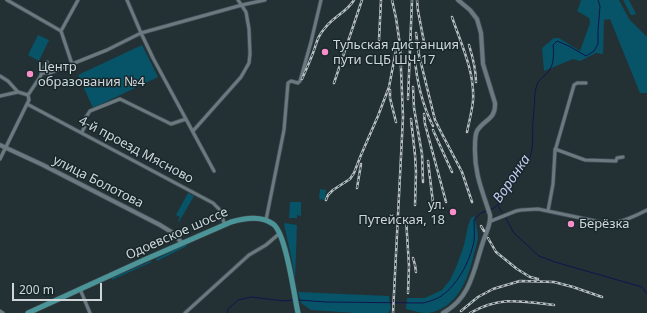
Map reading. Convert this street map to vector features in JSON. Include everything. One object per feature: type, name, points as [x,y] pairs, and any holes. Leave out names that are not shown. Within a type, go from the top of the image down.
[{"type":"main road","name":"Одоевское шоссе","points":[[28,313],[225,225],[244,219],[258,218],[266,220]]},
{"type":"main road","points":[[266,220],[274,224],[280,233],[289,266],[298,313]]},
{"type":"street","points":[[7,0],[60,31],[72,64]]},
{"type":"street","points":[[60,31],[78,0]]},
{"type":"street","points":[[127,0],[140,33],[214,171]]},
{"type":"street","points":[[193,131],[241,77],[249,63],[249,29],[246,12],[238,0]]},
{"type":"street","points":[[41,73],[50,72],[107,50],[140,33],[264,0]]},
{"type":"street","points":[[266,220],[284,130],[288,83],[291,81],[298,83],[300,81],[321,0]]},
{"type":"street","points":[[443,313],[451,308],[461,298],[470,284],[483,239],[491,221],[476,168],[475,136],[477,131],[494,113],[495,103],[483,64],[481,33],[476,16],[458,0]]},
{"type":"street","points":[[0,159],[29,100],[28,95],[47,62]]},
{"type":"street","points":[[0,76],[8,81],[18,92]]},
{"type":"street","points":[[548,211],[553,184],[555,149],[574,85],[577,83],[586,83]]},
{"type":"street","points":[[0,96],[18,92],[28,95]]},
{"type":"street","points":[[82,132],[85,126],[84,120],[90,110],[120,99],[171,124],[186,119]]},
{"type":"street","name":"4-й проезд Мясново","points":[[27,104],[213,203],[219,209],[225,225]]},
{"type":"street","name":"улица Болотова","points":[[0,145],[43,165],[160,225],[173,233],[182,243]]},
{"type":"street","points":[[555,149],[585,160],[616,161],[617,158],[623,157]]},
{"type":"street","points":[[491,221],[521,210],[538,209],[605,223],[619,222],[647,210]]},
{"type":"street","points":[[185,313],[249,255],[266,245],[280,233]]},
{"type":"street","points":[[80,289],[90,313]]},
{"type":"shaded area","points":[[581,0],[619,0],[629,19],[647,37],[647,93],[640,93],[610,19],[604,20],[603,54],[596,53],[580,61],[573,59],[544,71],[542,48],[554,38],[559,38],[580,51],[590,23],[589,18],[577,11]]},
{"type":"shaded area","points":[[623,0],[629,0],[636,14],[631,15]]},
{"type":"shaded area","points":[[38,35],[49,40],[39,61],[28,55]]},
{"type":"shaded area","points":[[142,45],[158,77],[93,108],[78,75]]},
{"type":"shaded area","points":[[320,189],[326,190],[325,200],[319,199]]},
{"type":"shaded area","points":[[188,193],[194,196],[179,222],[180,217],[176,215]]},
{"type":"shaded area","points":[[290,202],[301,202],[301,216],[297,215],[297,218],[289,218]]},
{"type":"shaded area","points":[[474,216],[478,238],[469,272],[460,291],[454,299],[438,310],[425,313],[406,309],[407,298],[425,298],[442,290],[450,280],[464,245],[471,218]]},
{"type":"shaded area","points":[[284,223],[297,225],[295,280],[292,261]]},
{"type":"shaded area","points":[[186,244],[187,246],[157,261],[156,259]]},
{"type":"shaded area","points":[[151,261],[152,262],[112,280],[112,278]]},
{"type":"shaded area","points":[[298,292],[389,296],[391,309],[388,313],[355,313],[311,310],[301,303]]},
{"type":"waterway","name":"Воронка","points":[[490,210],[502,200],[524,169],[530,157],[535,91],[538,82],[549,71],[552,65],[553,45],[557,41],[586,56],[594,51],[598,44],[600,6],[598,0]]},
{"type":"waterway","points":[[498,206],[502,212]]},
{"type":"waterway","name":"Воронка","points":[[298,300],[326,302],[423,303],[438,298],[451,288],[466,266],[474,241],[474,220],[481,213],[487,211]]},
{"type":"waterway","points":[[506,218],[513,232],[539,256],[642,287],[647,294]]},
{"type":"waterway","name":"Воронка","points":[[227,313],[228,309],[238,300],[251,297],[284,301],[293,300]]},
{"type":"railway","points":[[302,79],[320,34],[328,24],[348,8],[354,0]]},
{"type":"railway","points":[[334,83],[362,0]]},
{"type":"railway","points":[[379,40],[381,0]]},
{"type":"railway","points":[[392,0],[400,45],[403,117],[393,313]]},
{"type":"railway","points":[[408,99],[412,0]]},
{"type":"railway","points":[[417,0],[424,42]]},
{"type":"railway","points":[[452,17],[467,58],[472,79],[473,101],[467,132]]},
{"type":"railway","points":[[416,33],[419,55],[435,120],[462,172],[472,202]]},
{"type":"railway","points":[[326,200],[328,195],[333,190],[350,179],[354,173],[389,87],[397,45]]},
{"type":"railway","points":[[469,45],[474,64],[476,82]]},
{"type":"railway","points":[[415,58],[421,93],[433,126]]},
{"type":"railway","points":[[413,87],[414,108],[422,154],[423,182]]},
{"type":"railway","points":[[390,90],[390,98],[396,122]]},
{"type":"railway","points":[[424,114],[425,124],[446,202]]},
{"type":"railway","points":[[411,119],[416,172],[415,205]]},
{"type":"railway","points":[[433,130],[452,172]]},
{"type":"railway","points":[[428,161],[433,203]]},
{"type":"railway","points":[[357,188],[361,164]]},
{"type":"railway","points":[[406,218],[409,266],[408,293]]},
{"type":"railway","points":[[481,226],[484,231]]},
{"type":"railway","points":[[488,238],[496,252],[517,269],[530,277],[538,279]]},
{"type":"railway","points":[[413,258],[416,272]]},
{"type":"railway","points":[[461,311],[478,297],[493,289],[520,281],[554,282],[602,297]]},
{"type":"railway","points":[[470,313],[492,304],[511,301],[554,305]]},
{"type":"place","name":"Тульская дистанция пути СЦБ ШЧ-17","points":[[325,52]]},
{"type":"place","name":"Центр образования №4","points":[[30,74]]},
{"type":"place","name":"ул. Путейская, 18","points":[[453,212]]},
{"type":"place","name":"Берёзка","points":[[571,224]]}]
